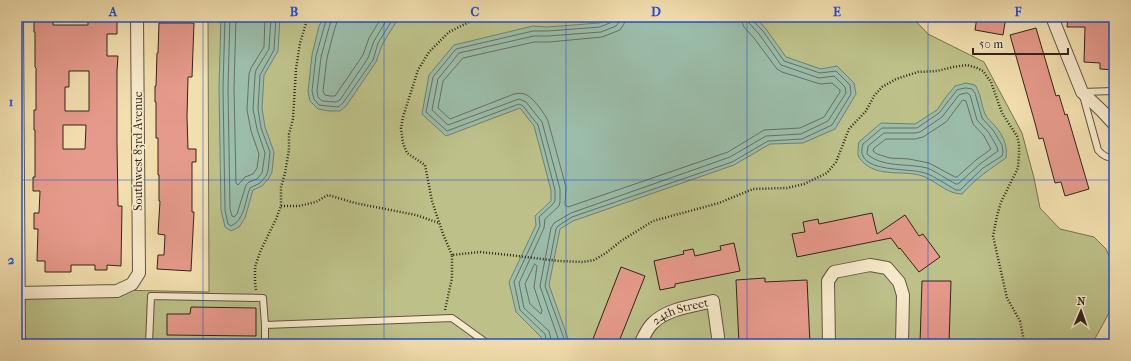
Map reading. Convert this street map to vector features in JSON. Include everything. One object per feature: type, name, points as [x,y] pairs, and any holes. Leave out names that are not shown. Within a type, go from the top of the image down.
[{"type":"street","name":"Southwest 83rd Avenue","points":[[18,293],[117,291],[132,284],[139,273],[137,17]]},
{"type":"street","points":[[1052,17],[1082,92],[1114,124]]},
{"type":"street","points":[[17,18],[19,344]]},
{"type":"street","points":[[829,344],[828,281],[834,272],[870,265],[887,268],[899,282],[903,296],[902,344]]},
{"type":"street","name":"24th Street","points":[[640,344],[652,323],[665,314],[714,301],[719,344]]},
{"type":"lane","points":[[1114,91],[1082,92],[1098,150],[1102,155],[1109,158],[1114,158]]},
{"type":"lane","points":[[149,344],[151,296],[263,298],[265,344]]},
{"type":"lane","points":[[265,325],[452,318],[488,344]]},
{"type":"path","points":[[258,298],[255,283],[255,267],[260,252],[281,206],[281,187],[289,150],[289,134],[293,119],[296,69],[300,43],[308,17]]},
{"type":"path","points":[[443,318],[452,278],[452,255],[432,201],[425,165],[407,153],[401,128],[403,116],[418,70],[429,52],[449,32],[479,17]]},
{"type":"path","points":[[452,255],[480,252],[559,261],[583,262],[594,260],[606,253],[621,240],[653,221],[719,203],[753,190],[787,188],[804,184],[827,174],[836,162],[849,129],[866,111],[874,96],[882,87],[896,79],[918,72],[937,71],[953,66],[967,65],[983,70],[991,82],[1002,113],[1017,136],[1019,144],[1018,168],[1001,202],[993,236],[1007,298],[1020,321],[1024,344]]},
{"type":"path","points":[[281,206],[299,206],[316,202],[328,195],[355,203],[416,215],[439,223]]},
{"type":"green space","points":[[208,17],[912,17],[928,34],[984,62],[1022,133],[1040,208],[1060,229],[1094,237],[1106,249],[1114,267],[1114,304],[1092,344],[22,344],[22,288],[209,292]]},
{"type":"water","points":[[221,17],[280,17],[278,51],[264,75],[262,108],[265,127],[274,152],[272,172],[262,186],[253,190],[245,218],[239,227],[231,231],[225,227],[221,210],[219,88]]},
{"type":"water","points":[[324,17],[395,17],[396,22],[382,45],[376,62],[346,106],[340,111],[318,109],[310,101],[308,92],[312,55],[319,26]]},
{"type":"water","points":[[615,17],[755,17],[766,29],[786,57],[821,69],[837,66],[854,83],[856,94],[835,129],[803,143],[770,144],[734,165],[573,221],[560,229],[549,285],[570,344],[543,344],[541,337],[516,312],[509,282],[536,225],[535,216],[551,201],[551,190],[534,126],[520,108],[446,136],[422,114],[429,75],[454,45],[533,26],[547,27],[599,23]]},
{"type":"water","points":[[966,83],[975,85],[977,88],[986,116],[1003,137],[1006,145],[1006,158],[977,179],[962,194],[952,192],[930,179],[918,175],[879,171],[865,164],[860,159],[858,155],[859,142],[881,123],[915,124],[937,110],[955,86]]},
{"type":"building","points":[[88,17],[117,17],[117,34],[107,34],[107,56],[118,56],[117,143],[118,206],[122,206],[121,266],[107,265],[107,270],[95,270],[95,265],[71,265],[71,272],[45,272],[45,261],[37,261],[38,229],[34,229],[34,213],[39,213],[40,191],[33,191],[33,177],[35,177],[34,110],[36,110],[34,19],[53,19],[53,25],[88,25]],"holes":[[[69,71],[89,71],[89,111],[65,111],[65,87],[69,87]],[[63,125],[86,125],[85,149],[63,149]]]},
{"type":"building","points":[[977,17],[1006,17],[1003,35],[975,30]]},
{"type":"building","points":[[1068,17],[1114,17],[1114,70],[1100,69],[1100,63],[1084,62],[1085,27],[1067,27]]},
{"type":"building","points":[[159,23],[194,23],[192,77],[188,77],[187,117],[188,149],[196,149],[196,162],[192,162],[192,212],[194,212],[191,271],[157,269],[158,255],[164,255],[165,235],[158,234],[160,201],[158,138],[156,138],[155,86]]},
{"type":"building","points":[[1036,28],[1056,96],[1059,95],[1065,115],[1067,114],[1089,189],[1065,196],[1061,182],[1055,183],[1043,138],[1039,139],[1010,35]]},
{"type":"building","points":[[872,213],[877,234],[905,215],[919,236],[923,234],[940,257],[919,272],[891,238],[797,257],[792,234],[805,232],[803,222],[818,219],[819,224]]},
{"type":"building","points":[[734,243],[740,271],[675,284],[675,287],[660,290],[654,261],[684,254],[683,251],[693,249],[695,256],[721,250],[720,246]]},
{"type":"building","points":[[621,267],[645,276],[618,344],[591,344]]},
{"type":"building","points":[[765,278],[765,282],[807,280],[810,344],[739,344],[736,280]]},
{"type":"building","points":[[922,281],[951,281],[949,344],[920,344]]},
{"type":"building","points":[[191,307],[256,308],[256,336],[167,335],[167,314],[190,314]]}]
